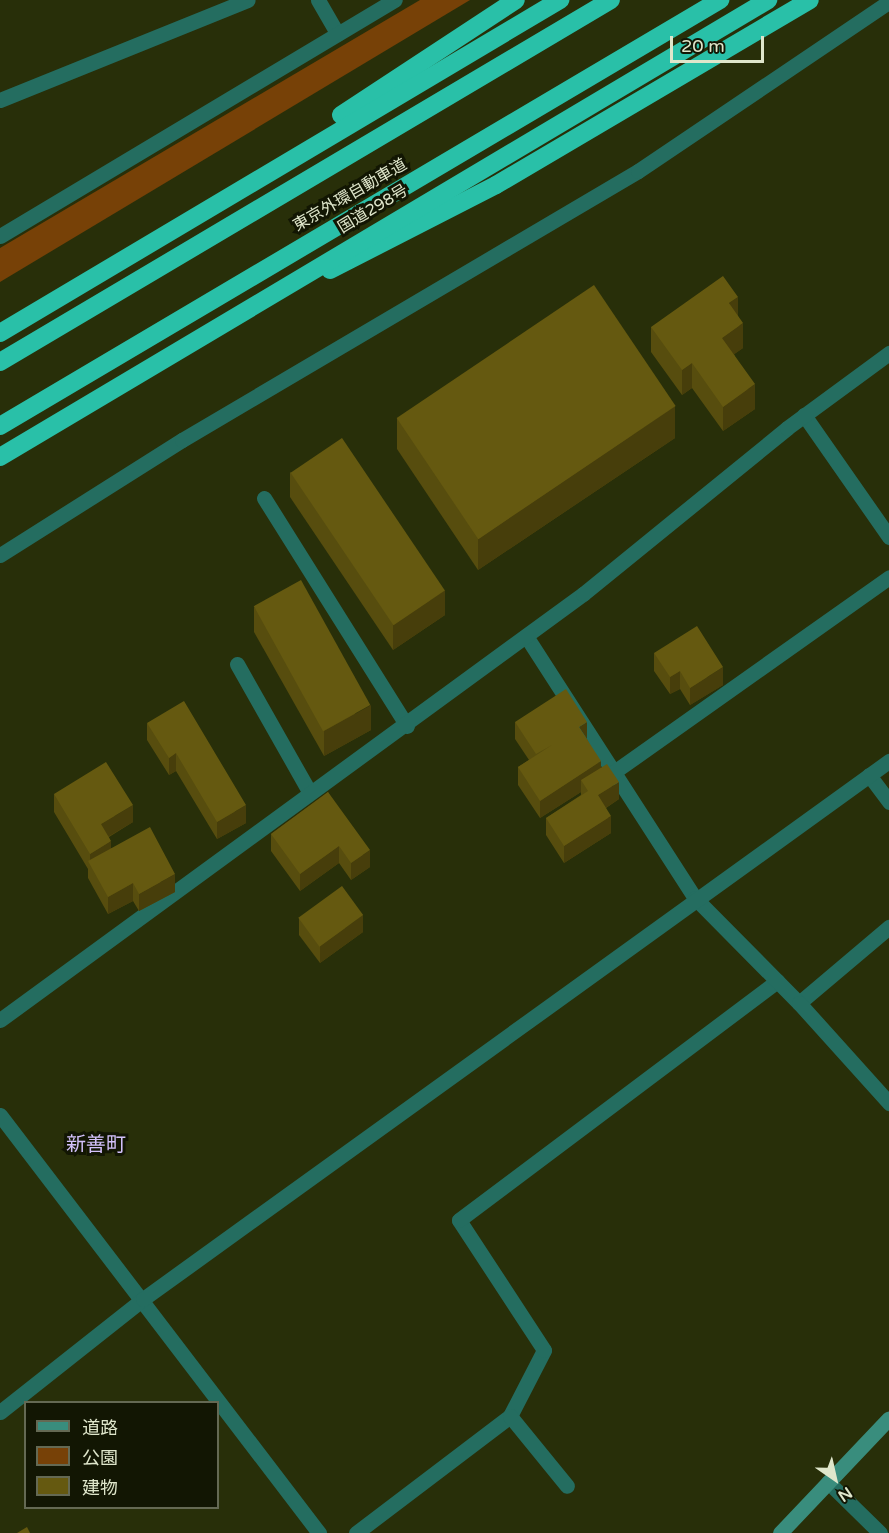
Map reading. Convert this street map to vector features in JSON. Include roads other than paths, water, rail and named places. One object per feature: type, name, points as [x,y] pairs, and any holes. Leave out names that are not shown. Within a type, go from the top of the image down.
[{"type":"highway","points":[[131,253],[516,0]]},
{"type":"highway","points":[[0,333],[131,253],[560,0]]},
{"type":"highway","points":[[0,362],[611,0]]},
{"type":"highway","name":"東京外環自動車道","points":[[0,426],[720,0]]},
{"type":"highway","name":"国道298号","points":[[0,457],[179,348],[768,0]]},
{"type":"highway","points":[[179,348],[496,185],[810,0]]},
{"type":"main road","points":[[780,1533],[889,1418]]},
{"type":"street","points":[[0,100],[248,0]]},
{"type":"street","points":[[318,0],[338,34]]},
{"type":"street","points":[[0,236],[395,0]]},
{"type":"street","points":[[0,555],[182,440],[638,171],[889,2]]},
{"type":"street","points":[[0,1020],[407,726],[583,594],[804,415],[889,353]]},
{"type":"street","points":[[804,415],[889,537]]},
{"type":"street","points":[[264,498],[407,726]]},
{"type":"street","points":[[614,772],[889,577]]},
{"type":"street","points":[[526,636],[695,898],[799,1003],[889,1103]]},
{"type":"street","points":[[237,664],[310,794]]},
{"type":"street","points":[[0,1412],[143,1299],[695,898],[889,761]]},
{"type":"street","points":[[869,775],[889,802]]},
{"type":"street","points":[[799,1003],[889,927]]},
{"type":"street","points":[[356,1533],[510,1416],[544,1350],[459,1220],[777,981]]},
{"type":"street","points":[[0,1115],[143,1299],[319,1533]]},
{"type":"street","points":[[510,1416],[567,1486]]},
{"type":"street","points":[[828,1482],[880,1533]]},
{"type":"district","name":"新善町","points":[[96,1145]]}]
